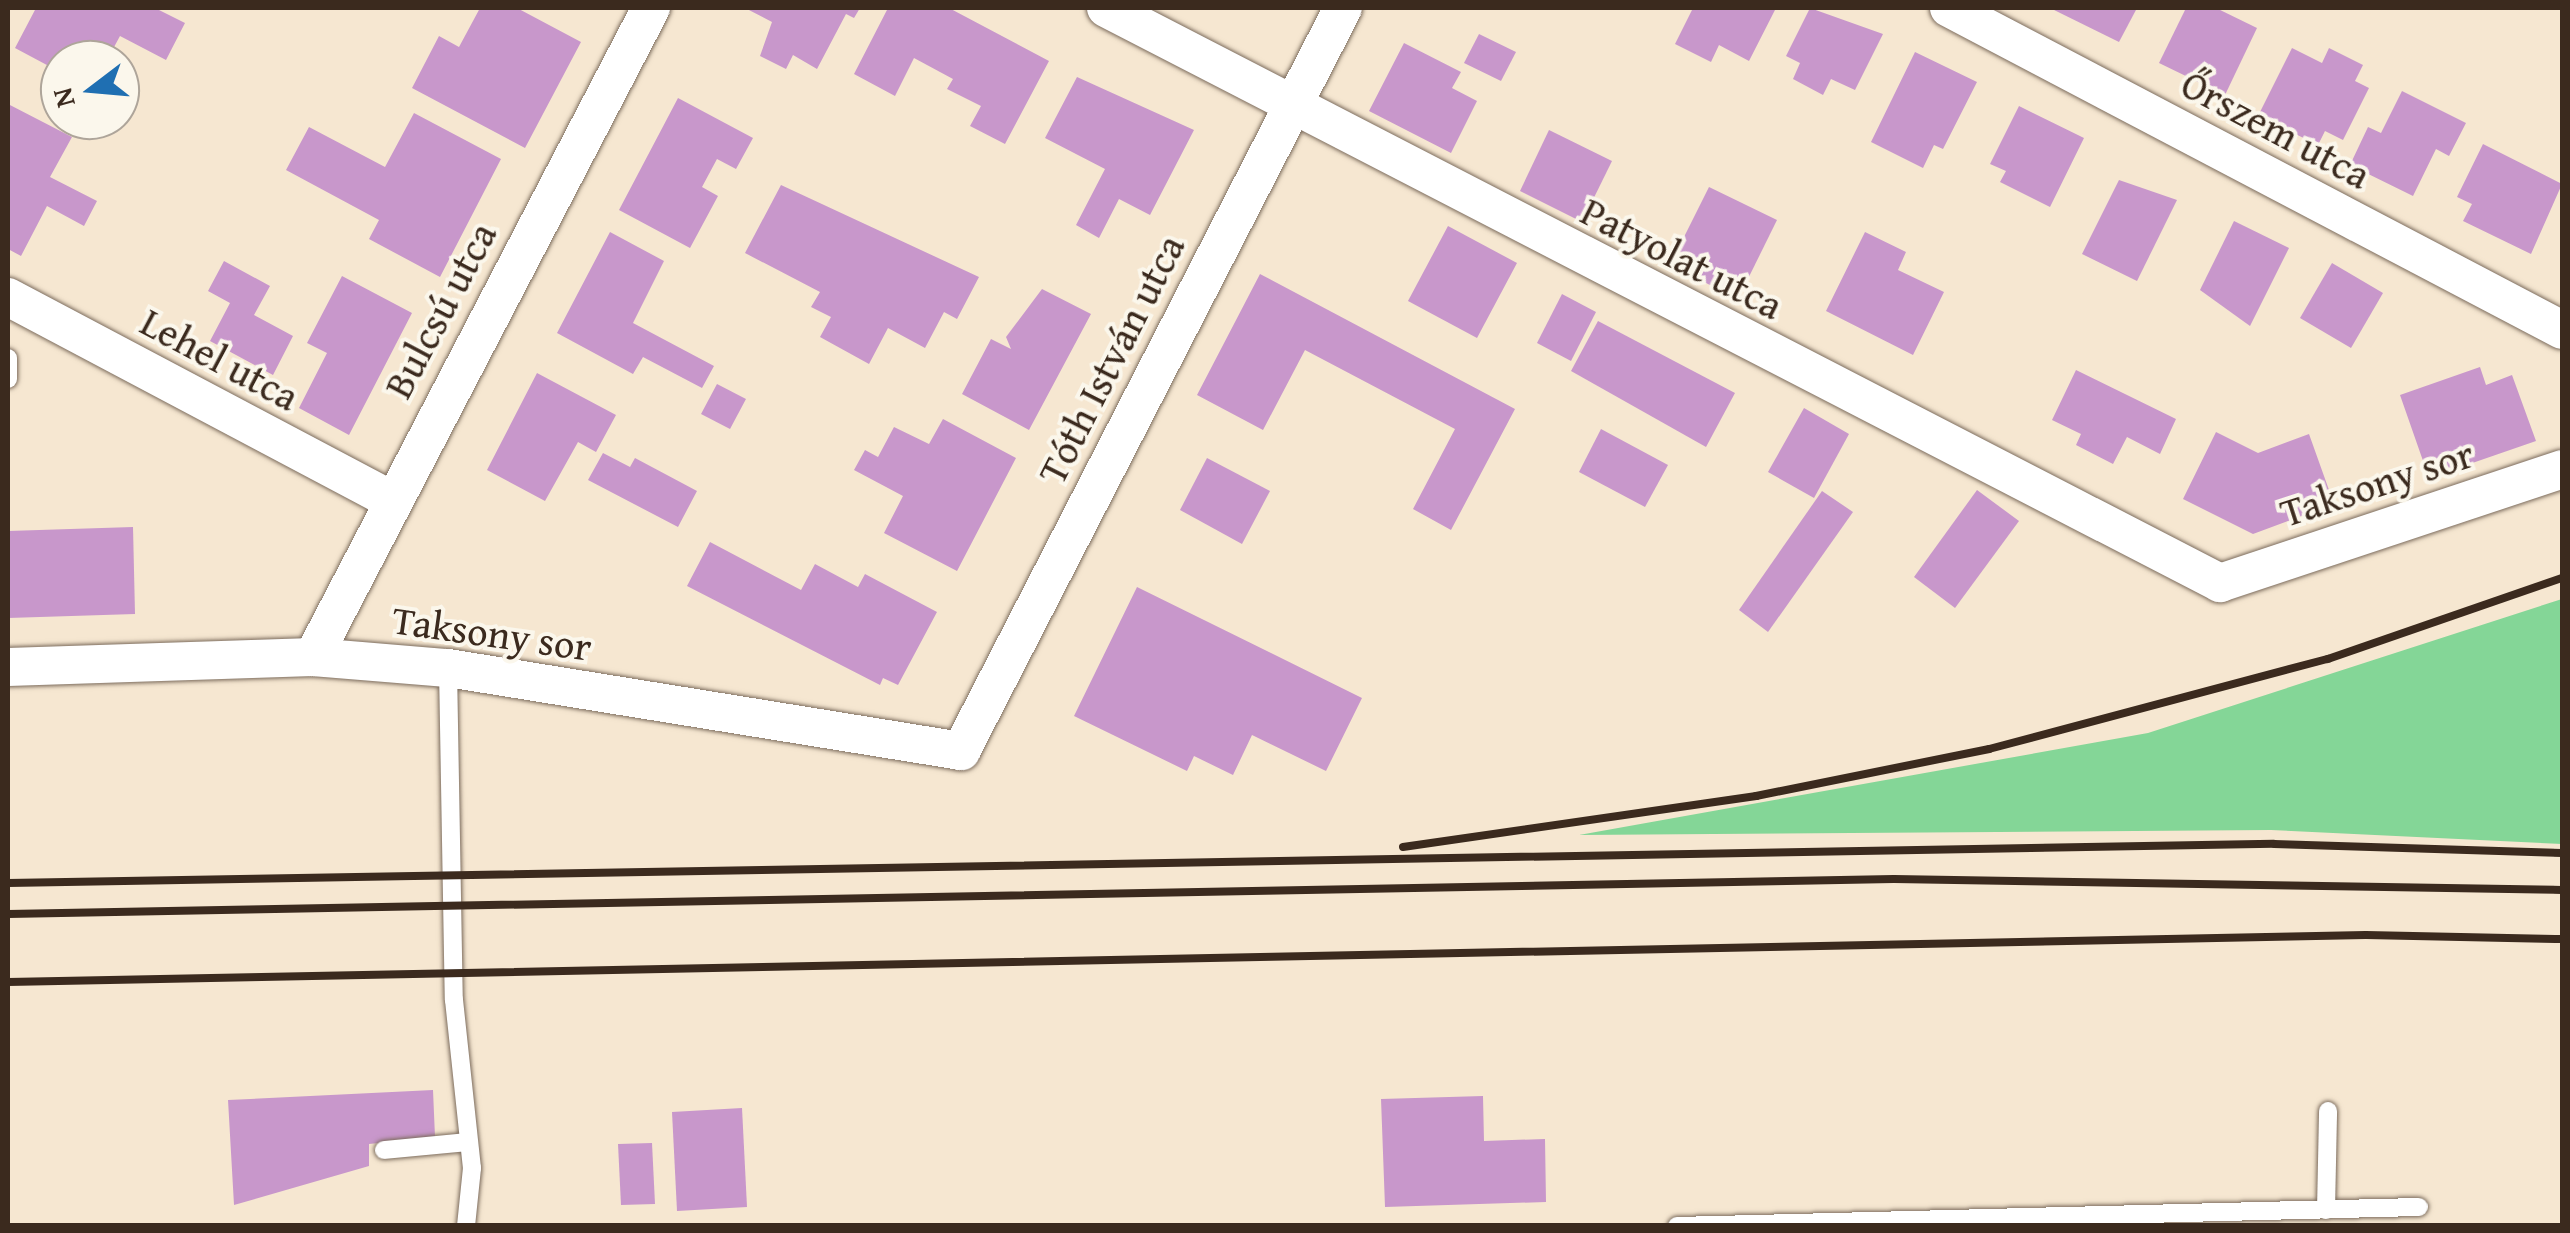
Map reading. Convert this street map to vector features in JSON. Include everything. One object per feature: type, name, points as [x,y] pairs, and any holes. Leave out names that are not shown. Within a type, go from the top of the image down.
[{"type":"street","name":"Bulcsú utca","points":[[313,657],[391,500],[650,8]]},
{"type":"street","name":"Patyolat utca","points":[[1106,8],[1288,107],[2220,583]]},
{"type":"street","name":"Tóth István utca","points":[[960,752],[1288,107],[1343,8]]},
{"type":"street","name":"Őrszem utca","points":[[1948,8],[2562,330]]},
{"type":"street","name":"Lehel utca","points":[[8,297],[391,500]]},
{"type":"street","name":"Taksony sor","points":[[2220,583],[2562,469]]},
{"type":"street","name":"Taksony sor","points":[[8,667],[313,657],[448,668],[960,752]]},
{"type":"lane","points":[[8,358],[8,378]]},
{"type":"lane","points":[[448,668],[454,1000],[467,1142],[466,1226]]},
{"type":"lane","points":[[2326,1210],[2328,1112]]},
{"type":"lane","points":[[384,1150],[467,1142]]},
{"type":"lane","points":[[1677,1226],[2418,1207]]},
{"type":"green space","points":[[2562,599],[2562,844],[2271,830],[1579,835],[2148,733]]},
{"type":"building","points":[[36,8],[155,8],[185,23],[166,60],[140,46],[140,40],[120,36],[118,40],[40,40],[40,61],[15,48]]},
{"type":"building","points":[[480,8],[517,8],[581,42],[525,148],[412,88],[439,36],[459,47]]},
{"type":"building","points":[[745,8],[860,8],[854,18],[846,14],[817,69],[793,55],[786,69],[760,56],[772,22]]},
{"type":"building","points":[[888,8],[949,8],[1049,61],[1005,144],[970,126],[981,106],[947,89],[953,79],[914,58],[895,96],[854,74]]},
{"type":"building","points":[[1693,8],[1776,8],[1749,61],[1719,45],[1711,62],[1675,44]]},
{"type":"building","points":[[1810,8],[1883,34],[1855,90],[1831,79],[1823,95],[1793,79],[1800,63],[1786,56]]},
{"type":"building","points":[[2050,8],[2137,8],[2119,42]]},
{"type":"building","points":[[2186,8],[2216,8],[2257,28],[2225,95],[2159,63]]},
{"type":"building","points":[[1479,34],[1516,52],[1501,81],[1464,63]]},
{"type":"building","points":[[1404,43],[1461,72],[1452,88],[1477,101],[1451,153],[1369,111]]},
{"type":"building","points":[[2292,48],[2322,63],[2329,48],[2363,65],[2355,81],[2369,88],[2343,140],[2325,131],[2318,145],[2258,116]]},
{"type":"building","points":[[1915,52],[1977,82],[1943,149],[1934,145],[1923,168],[1871,142]]},
{"type":"building","points":[[1077,77],[1194,130],[1150,215],[1119,199],[1099,238],[1076,225],[1105,169],[1045,138]]},
{"type":"building","points":[[2402,91],[2466,123],[2449,156],[2436,149],[2413,196],[2350,165],[2368,127],[2381,133]]},
{"type":"building","points":[[678,98],[753,138],[736,169],[717,159],[702,187],[718,196],[690,248],[619,210]]},
{"type":"building","points":[[8,104],[40,120],[40,140],[70,140],[50,177],[97,201],[84,226],[47,206],[21,256],[8,249]]},
{"type":"building","points":[[2019,106],[2084,138],[2050,207],[2000,182],[2006,171],[1990,164]]},
{"type":"building","points":[[414,113],[501,159],[440,277],[369,239],[379,220],[286,170],[309,127],[385,167]]},
{"type":"building","points":[[1549,130],[1612,161],[1582,222],[1520,191]]},
{"type":"building","points":[[2483,144],[2562,184],[2531,254],[2463,221],[2472,204],[2457,197]]},
{"type":"building","points":[[2119,180],[2177,200],[2137,281],[2082,254]]},
{"type":"building","points":[[781,185],[979,277],[957,319],[944,312],[925,348],[888,328],[869,364],[820,337],[831,317],[811,307],[820,292],[745,253]]},
{"type":"building","points":[[1709,187],[1777,220],[1738,299],[1670,265]]},
{"type":"building","points":[[2234,221],[2289,248],[2250,326],[2200,290]]},
{"type":"building","points":[[1448,226],[1517,263],[1477,338],[1408,301]]},
{"type":"building","points":[[610,232],[664,261],[633,323],[714,366],[702,388],[643,357],[633,374],[557,333]]},
{"type":"building","points":[[1865,232],[1906,252],[1898,270],[1944,292],[1913,355],[1826,311]]},
{"type":"building","points":[[224,261],[270,286],[254,315],[293,336],[273,375],[210,341],[230,303],[208,291]]},
{"type":"building","points":[[2332,263],[2383,293],[2351,348],[2300,318]]},
{"type":"building","points":[[1260,274],[1515,409],[1451,530],[1413,509],[1455,429],[1305,350],[1263,430],[1197,395]]},
{"type":"building","points":[[342,276],[412,313],[349,435],[299,408],[327,353],[307,343]]},
{"type":"building","points":[[1042,289],[1091,314],[1029,430],[962,394],[991,339],[1011,349],[1006,337]]},
{"type":"building","points":[[1562,294],[1596,312],[1571,361],[1537,343]]},
{"type":"building","points":[[1598,321],[1735,393],[1706,447],[1571,371]]},
{"type":"building","points":[[2480,367],[2486,385],[2512,375],[2536,441],[2429,478],[2400,395]]},
{"type":"building","points":[[2076,370],[2176,419],[2160,454],[2127,437],[2113,464],[2076,445],[2081,434],[2052,420]]},
{"type":"building","points":[[537,373],[616,415],[596,452],[578,442],[545,501],[487,470]]},
{"type":"building","points":[[717,384],[746,399],[730,429],[701,414]]},
{"type":"building","points":[[1804,408],[1849,434],[1814,498],[1768,472]]},
{"type":"building","points":[[943,419],[1016,458],[957,571],[884,533],[903,496],[854,470],[865,450],[878,457],[894,427],[929,444]]},
{"type":"building","points":[[1601,429],[1668,465],[1645,507],[1579,472]]},
{"type":"building","points":[[2216,432],[2258,453],[2309,434],[2334,504],[2253,534],[2183,499]]},
{"type":"building","points":[[603,453],[630,467],[635,458],[697,491],[678,527],[588,480]]},
{"type":"building","points":[[1207,458],[1270,491],[1242,544],[1180,510]]},
{"type":"building","points":[[1977,490],[2019,521],[1955,608],[1914,577]]},
{"type":"building","points":[[1822,491],[1853,512],[1768,632],[1739,610]]},
{"type":"building","points":[[133,527],[135,614],[8,618],[8,531]]},
{"type":"building","points":[[710,542],[801,590],[815,564],[858,587],[865,574],[937,612],[898,685],[883,678],[880,685],[687,586]]},
{"type":"building","points":[[1137,587],[1362,698],[1326,771],[1252,735],[1233,775],[1194,756],[1187,771],[1074,716]]},
{"type":"building","points":[[433,1090],[435,1137],[369,1144],[369,1166],[234,1205],[228,1100]]},
{"type":"building","points":[[1483,1096],[1484,1141],[1545,1139],[1546,1202],[1385,1207],[1381,1099]]},
{"type":"building","points":[[742,1108],[747,1207],[677,1211],[672,1112]]},
{"type":"building","points":[[652,1143],[655,1204],[621,1205],[618,1144]]},
{"type":"railway","points":[[1403,847],[1756,796],[1989,749],[2328,659],[2562,578]]},
{"type":"railway","points":[[8,883],[2274,844],[2562,853]]},
{"type":"railway","points":[[8,914],[1894,879],[2562,890]]},
{"type":"railway","points":[[8,982],[2366,935],[2562,939]]}]
